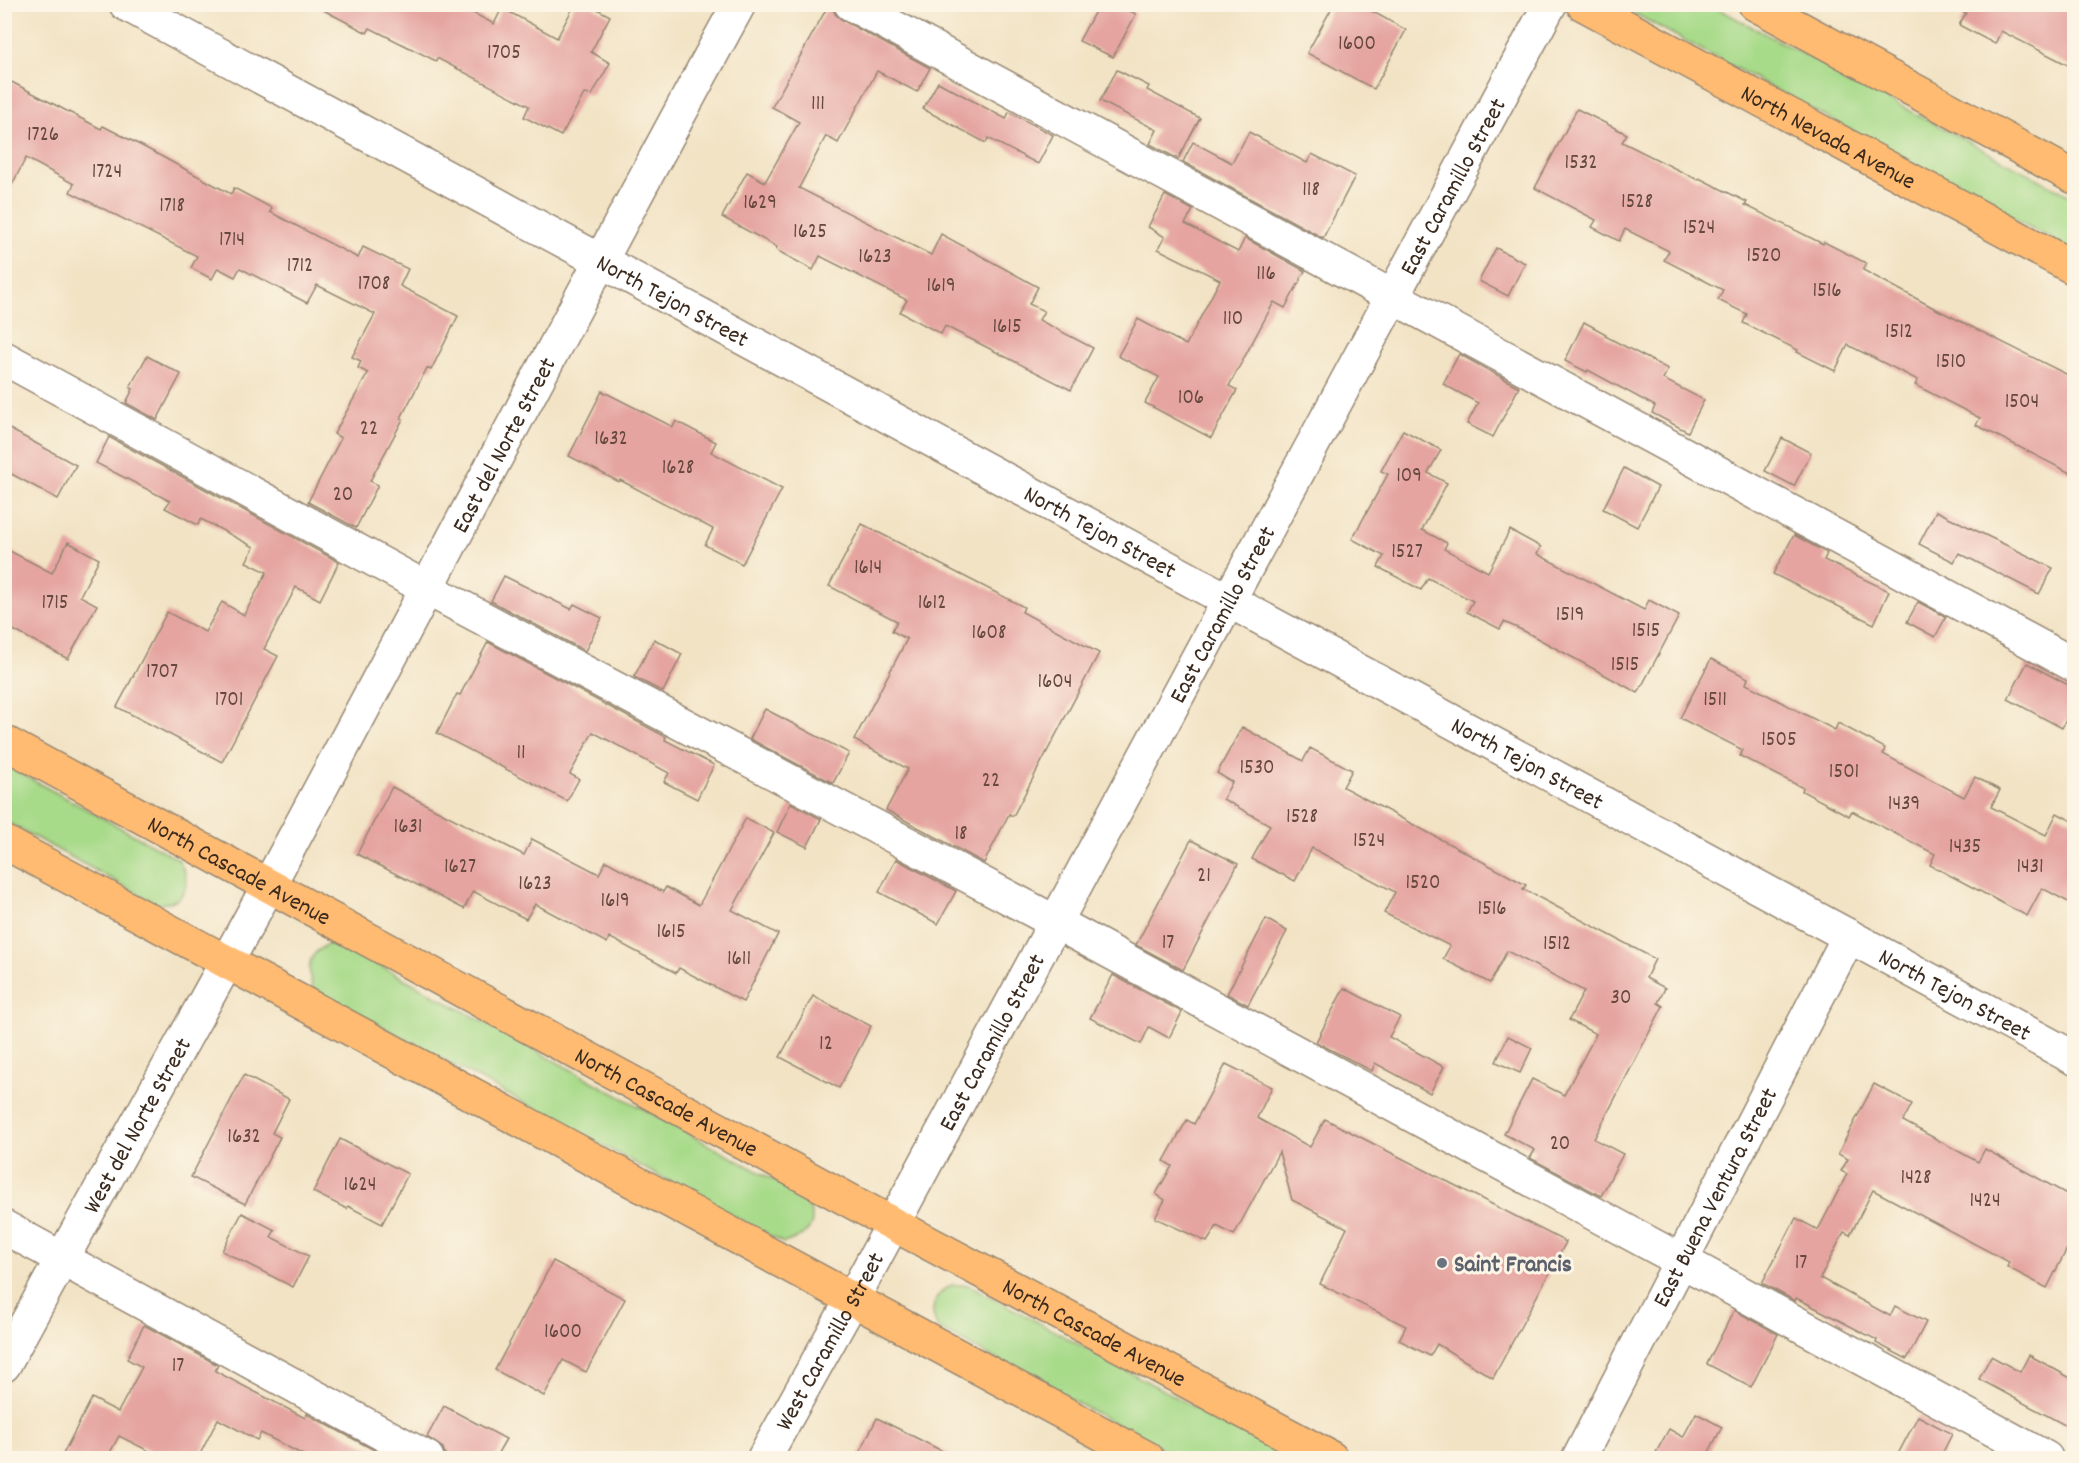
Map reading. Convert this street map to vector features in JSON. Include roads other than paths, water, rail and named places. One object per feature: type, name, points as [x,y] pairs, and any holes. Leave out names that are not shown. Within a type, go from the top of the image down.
[{"type":"main road","name":"North Nevada Avenue","points":[[1583,4],[2074,268]]},
{"type":"main road","points":[[1755,4],[2074,177]]},
{"type":"main road","name":"North Cascade Avenue","points":[[4,741],[893,1224],[1331,1458]]},
{"type":"main road","points":[[4,842],[1137,1456]]},
{"type":"street","name":"North Tejon Street","points":[[126,4],[2074,1058]]},
{"type":"street","name":"East del Norte Street","points":[[269,885],[739,4]]},
{"type":"street","points":[[851,4],[2074,665]]},
{"type":"street","name":"East Caramillo Street","points":[[893,1224],[1550,4]]},
{"type":"street","points":[[4,358],[426,588],[1055,922],[2046,1458]]},
{"type":"street","name":"West del Norte Street","points":[[4,1365],[269,885]]},
{"type":"street","name":"East Buena Ventura Street","points":[[1579,1458],[1849,936]]},
{"type":"street","name":"West Caramillo Street","points":[[764,1458],[893,1224]]},
{"type":"street","points":[[4,1227],[428,1458]]},
{"type":"place","name":"Saint Francis","points":[[1442,1263]]}]
